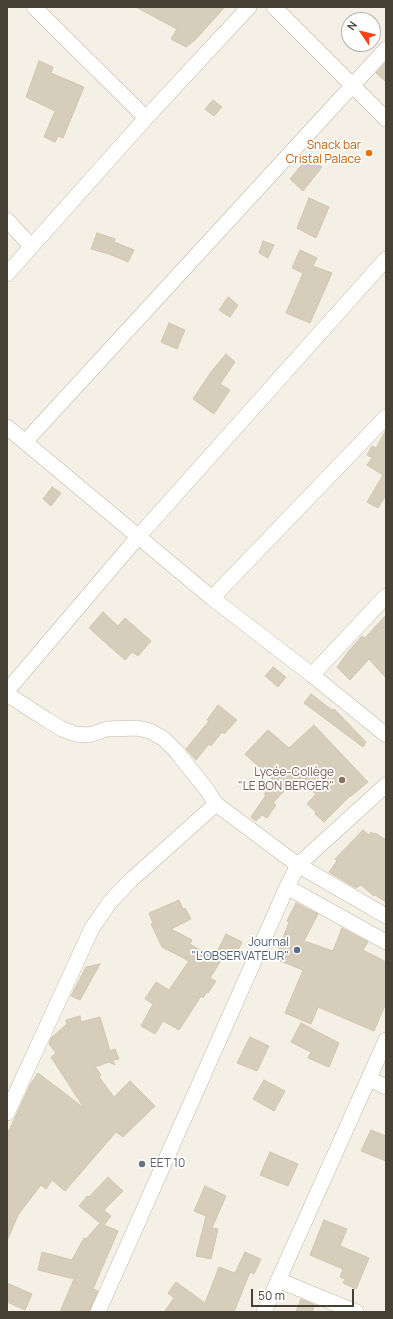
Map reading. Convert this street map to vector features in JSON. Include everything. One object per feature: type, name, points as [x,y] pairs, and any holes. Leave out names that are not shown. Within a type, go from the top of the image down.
[{"type":"street","points":[[34,7],[146,118]]},
{"type":"street","points":[[7,274],[146,118],[250,7]]},
{"type":"street","points":[[274,7],[386,120]]},
{"type":"street","points":[[26,442],[386,49]]},
{"type":"street","points":[[7,220],[31,246]]},
{"type":"street","points":[[386,259],[138,537],[7,693],[52,723],[74,734],[89,734],[108,729],[137,728],[150,731],[164,739],[176,751],[207,790],[216,804],[298,866],[386,916]]},
{"type":"street","points":[[212,598],[386,417]]},
{"type":"street","points":[[7,427],[212,598],[312,675],[386,736]]},
{"type":"street","points":[[312,675],[386,596]]},
{"type":"street","points":[[98,1312],[287,887],[298,866],[386,785]]},
{"type":"street","points":[[7,1113],[92,928],[110,902],[131,880],[216,804]]},
{"type":"street","points":[[287,887],[386,942]]},
{"type":"street","points":[[264,1312],[386,1040]]},
{"type":"street","points":[[369,1079],[386,1087]]},
{"type":"street","points":[[278,1280],[356,1312]]},
{"type":"building","points":[[136,7],[225,7],[195,40],[186,47],[171,39],[177,29]]},
{"type":"building","points":[[39,61],[53,67],[51,73],[84,87],[63,138],[58,136],[55,142],[44,137],[55,111],[26,97]]},
{"type":"building","points":[[386,62],[386,82],[376,73]]},
{"type":"building","points":[[213,100],[222,107],[214,116],[205,109]]},
{"type":"building","points":[[309,156],[322,167],[303,191],[290,179]]},
{"type":"building","points":[[309,198],[329,207],[316,238],[297,228]]},
{"type":"building","points":[[97,233],[115,239],[114,242],[134,250],[128,262],[109,254],[91,249]]},
{"type":"building","points":[[263,241],[274,245],[268,258],[259,253]]},
{"type":"building","points":[[300,250],[317,258],[313,266],[332,273],[310,323],[286,313],[303,273],[292,268]]},
{"type":"building","points":[[228,297],[238,305],[230,317],[219,310]]},
{"type":"building","points":[[169,323],[185,330],[177,349],[161,342]]},
{"type":"building","points":[[226,354],[235,362],[220,384],[230,390],[214,414],[193,399],[211,372]]},
{"type":"building","points":[[386,430],[386,495],[378,508],[367,502],[383,475],[367,465],[372,458],[367,455],[372,446],[376,448]]},
{"type":"building","points":[[52,487],[61,493],[51,506],[43,499]]},
{"type":"building","points":[[103,612],[118,626],[125,618],[151,641],[138,656],[132,652],[125,660],[89,628]]},
{"type":"building","points":[[386,615],[386,678],[369,659],[350,680],[337,667],[362,636],[365,638]]},
{"type":"building","points":[[273,667],[286,677],[278,687],[265,676]]},
{"type":"building","points":[[311,694],[338,713],[366,742],[363,747],[304,703]]},
{"type":"building","points":[[218,705],[237,720],[224,734],[222,732],[211,746],[209,744],[196,760],[186,749],[209,721],[207,720]]},
{"type":"building","points":[[314,725],[368,782],[350,796],[324,822],[307,804],[316,794],[296,778],[273,803],[276,805],[267,818],[262,815],[256,821],[251,817],[266,795],[264,794],[275,782],[245,754],[268,730],[289,748]]},
{"type":"building","points":[[363,830],[369,835],[371,832],[374,834],[375,833],[386,840],[386,902],[375,895],[374,896],[361,885],[356,888],[329,872],[337,861],[335,859]]},
{"type":"building","points":[[179,900],[183,909],[185,908],[191,919],[171,929],[192,940],[190,944],[220,962],[210,978],[216,981],[203,998],[201,996],[179,1030],[163,1021],[155,1034],[141,1026],[153,1004],[145,999],[156,982],[169,990],[189,961],[162,947],[151,924],[153,923],[149,913]]},
{"type":"building","points":[[296,903],[318,914],[304,941],[333,951],[342,928],[368,942],[363,950],[386,962],[386,1003],[374,1031],[318,1007],[311,1024],[285,1013],[303,970],[275,959],[289,922],[287,921]]},
{"type":"building","points":[[226,934],[242,942],[234,958],[218,950]]},
{"type":"building","points":[[100,964],[80,1000],[71,996],[86,967]]},
{"type":"building","points":[[80,1016],[81,1022],[100,1017],[110,1051],[115,1049],[119,1059],[113,1060],[115,1065],[109,1062],[95,1067],[101,1075],[99,1077],[114,1097],[130,1081],[155,1106],[123,1137],[116,1132],[65,1191],[52,1180],[46,1189],[41,1185],[18,1215],[7,1241],[7,1135],[30,1085],[38,1073],[84,1108],[51,1057],[56,1053],[49,1044],[51,1038],[67,1024],[66,1020]]},
{"type":"building","points":[[301,1023],[339,1043],[329,1067],[308,1058],[311,1052],[291,1042]]},
{"type":"building","points":[[250,1037],[269,1046],[257,1071],[237,1063]]},
{"type":"building","points":[[264,1080],[285,1091],[274,1111],[253,1099]]},
{"type":"building","points":[[371,1130],[386,1136],[386,1161],[361,1151]]},
{"type":"building","points":[[270,1152],[298,1164],[288,1186],[260,1175]]},
{"type":"building","points":[[108,1177],[123,1191],[104,1210],[111,1216],[104,1225],[118,1231],[93,1289],[98,1291],[89,1312],[60,1312],[74,1279],[38,1270],[42,1252],[72,1260],[84,1238],[86,1239],[100,1223],[79,1206],[87,1196],[89,1197]]},
{"type":"building","points":[[205,1186],[226,1196],[212,1228],[218,1229],[211,1259],[196,1256],[206,1216],[194,1211]]},
{"type":"building","points":[[324,1220],[347,1229],[340,1246],[369,1258],[356,1289],[343,1283],[345,1279],[340,1277],[343,1269],[310,1255]]},
{"type":"building","points":[[245,1252],[261,1259],[254,1274],[250,1272],[234,1312],[164,1312],[174,1298],[168,1293],[176,1282],[205,1303],[219,1267],[235,1273]]},
{"type":"building","points":[[7,1283],[32,1294],[25,1310],[7,1302]]},
{"type":"building","points":[[301,1299],[315,1305],[312,1312],[296,1312]]},
{"type":"place","name":"Snack bar Cristal Palace","points":[[369,153]]},
{"type":"place","name":"Lycée-Collège \"LE BON BERGER\"","points":[[342,780]]},
{"type":"place","name":"Journal \"L'OBSERVATEUR\"","points":[[297,950]]},
{"type":"place","name":"EET 10","points":[[142,1164]]}]
